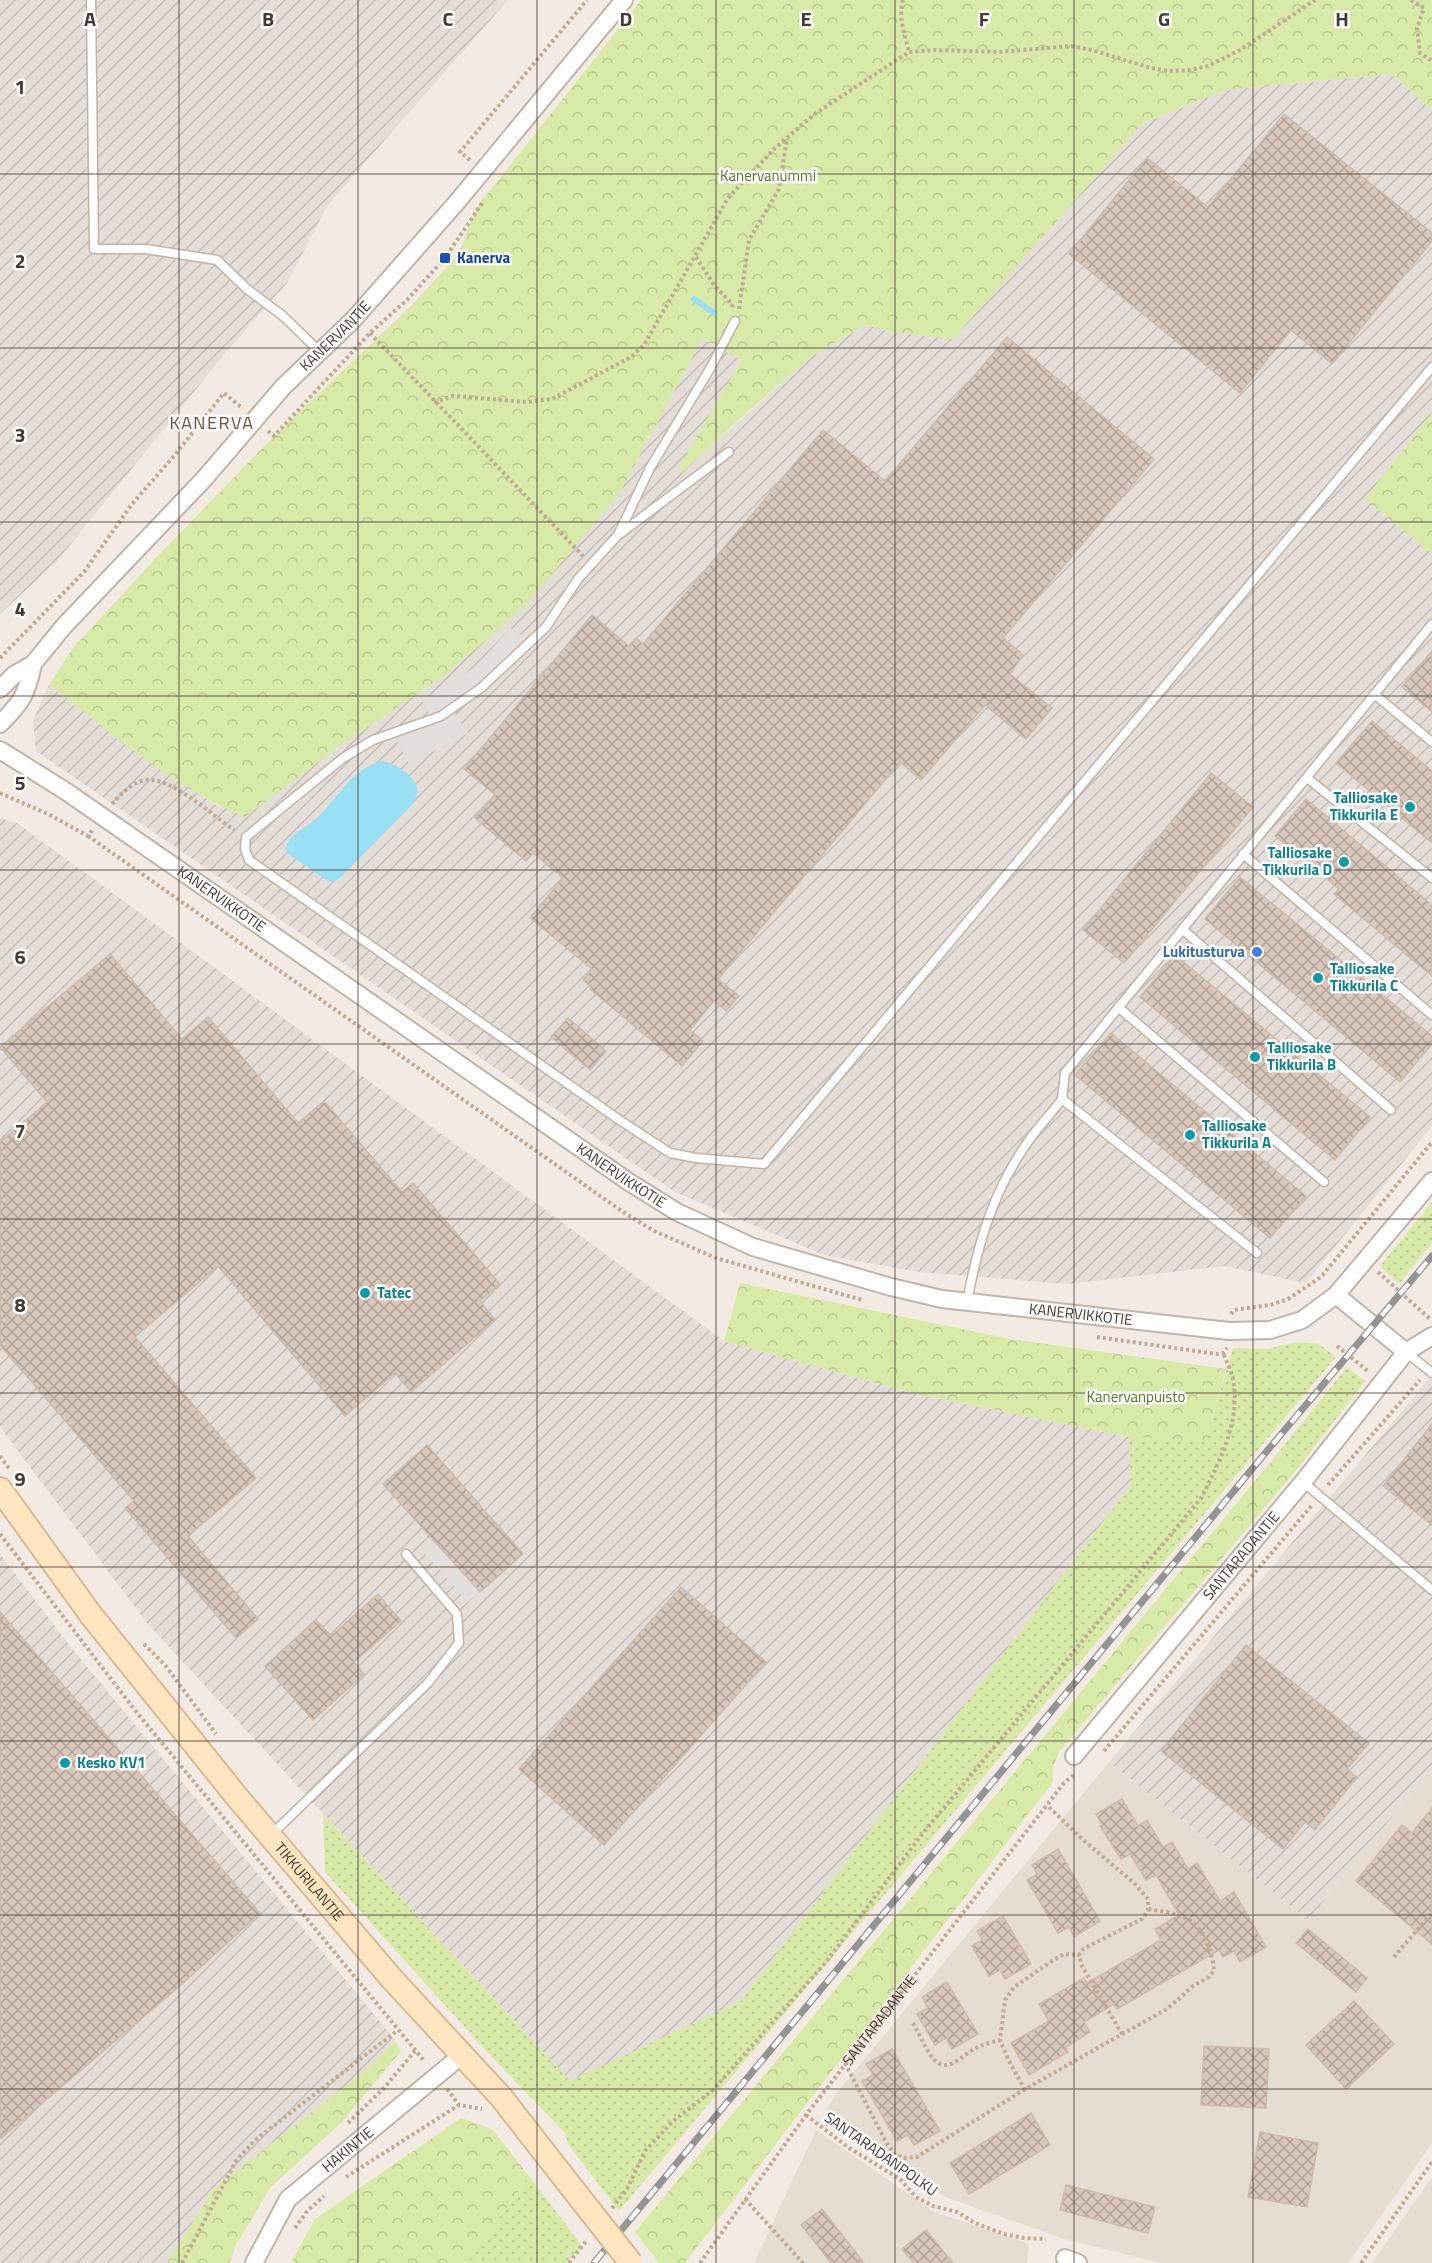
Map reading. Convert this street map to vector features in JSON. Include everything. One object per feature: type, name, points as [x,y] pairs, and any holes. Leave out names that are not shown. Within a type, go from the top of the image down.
[{"type":"main road","name":"TIKKURILANTIE","points":[[0,1489],[92,1615],[163,1705],[270,1836],[392,1979],[501,2097],[631,2263]]},
{"type":"street","name":"KANERVANTIE","points":[[0,689],[14,675],[33,664],[64,626],[155,532],[283,387],[353,320],[442,219],[624,0]]},
{"type":"street","name":"KANERVANTIE","points":[[0,724],[28,690],[33,664]]},
{"type":"street","name":"KANERVIKKOTIE","points":[[0,750],[67,792],[629,1182],[677,1212],[753,1247],[803,1263],[942,1299],[1229,1331],[1270,1330],[1302,1320],[1336,1295]]},
{"type":"street","points":[[1406,1352],[1336,1295],[1432,1181]]},
{"type":"street","name":"SANTARADANTIE","points":[[1076,1763],[1406,1352],[1432,1335]]},
{"type":"street","name":"HAKINTIE","points":[[254,2263],[288,2199],[462,2055]]},
{"type":"lane","points":[[91,0],[94,249],[146,249],[217,260],[248,289],[283,316],[319,351]]},
{"type":"lane","points":[[617,536],[650,468],[711,367],[735,321]]},
{"type":"lane","points":[[729,452],[617,536],[578,579],[546,627],[481,688],[441,716],[373,740],[343,758],[246,837],[245,849],[249,860],[670,1153],[696,1158],[764,1164],[1432,367]]},
{"type":"lane","points":[[968,1302],[975,1257],[994,1200],[1027,1143],[1062,1099],[1065,1073],[1432,624]]},
{"type":"lane","points":[[1374,694],[1432,742]]},
{"type":"lane","points":[[1307,778],[1432,878]]},
{"type":"lane","points":[[1243,854],[1432,1015]]},
{"type":"lane","points":[[1182,929],[1390,1110]]},
{"type":"lane","points":[[1118,1007],[1324,1182]]},
{"type":"lane","points":[[1062,1099],[1257,1253]]},
{"type":"lane","points":[[1406,1352],[1430,1371]]},
{"type":"lane","points":[[1303,1482],[1432,1590]]},
{"type":"lane","points":[[270,1836],[428,1683],[459,1643],[457,1614],[406,1554]]},
{"type":"path","points":[[459,152],[587,0]]},
{"type":"path","points":[[903,0],[901,8],[903,26],[909,52]]},
{"type":"path","points":[[434,402],[453,396],[527,402],[552,399],[631,357],[644,345],[728,198],[787,138],[816,113],[909,52],[936,50],[999,52],[1071,46],[1151,68],[1169,71],[1190,70],[1208,66],[1240,50],[1316,0]]},
{"type":"path","points":[[1411,0],[1424,8],[1418,28],[1420,53],[1432,62]]},
{"type":"path","points":[[735,321],[742,294],[749,240],[778,189],[787,138]]},
{"type":"path","points":[[696,257],[714,285],[732,304],[735,321]]},
{"type":"path","points":[[445,258],[407,300],[369,333],[591,564]]},
{"type":"path","points":[[0,658],[84,572],[132,504],[224,393]]},
{"type":"path","points":[[88,836],[623,1212],[663,1235],[716,1258],[866,1301]]},
{"type":"path","points":[[1223,1353],[1229,1344],[1231,1314],[1234,1310],[1270,1305],[1288,1299],[1321,1277],[1432,1143]]},
{"type":"path","points":[[1365,1261],[1432,1320]]},
{"type":"path","points":[[1094,1336],[1223,1353]]},
{"type":"path","points":[[605,2216],[627,2188],[645,2151],[673,2121],[712,2091],[826,1962],[923,1833],[1202,1497],[1222,1455],[1234,1417],[1234,1383],[1223,1353]]},
{"type":"path","points":[[1100,1755],[1320,1495],[1430,1371]]},
{"type":"path","name":"SANTARADANTIE","points":[[700,2263],[845,2063],[1064,1783],[1076,1763]]},
{"type":"path","points":[[1047,1805],[1082,1839],[1134,1883],[1148,1899],[1148,1909],[1142,1919],[1083,1949],[1079,1955],[1082,1966],[1122,2034]]},
{"type":"path","points":[[845,2063],[895,2155],[905,2158],[916,2157],[1025,2090],[1167,2009],[1180,1996],[1209,1977],[1214,1970],[1213,1958],[1202,1934],[1192,1921],[1179,1915],[1148,1909]]},
{"type":"path","points":[[1394,1958],[1432,1912]]},
{"type":"path","points":[[1025,2090],[1000,2040],[1005,2000],[1014,1987],[1064,1954],[1079,1955]]},
{"type":"path","points":[[913,2023],[932,2057],[945,2066],[951,2065],[973,2050],[1000,2040]]},
{"type":"path","points":[[182,2263],[236,2161],[254,2141],[398,2030]]},
{"type":"path","points":[[342,2179],[459,2105]]},
{"type":"path","name":"SANTARADANPOLKU","points":[[806,2115],[849,2148],[900,2179],[916,2197],[933,2206],[957,2212],[975,2223],[1004,2234],[1046,2239]]},
{"type":"path","points":[[1361,2263],[1432,2162]]},
{"type":"path","points":[[292,2233],[308,2210],[325,2194]]},
{"type":"path","points":[[745,2199],[803,2263]]},
{"type":"path","points":[[569,2263],[591,2235]]},
{"type":"shaded area","points":[[0,0],[508,0],[327,206],[287,283],[227,351],[57,561],[0,614]]},
{"type":"shaded area","points":[[1392,74],[1432,110],[1432,413],[1365,499],[1432,554],[1432,1126],[1306,1283],[1224,1266],[1067,1284],[918,1272],[824,1255],[675,1192],[36,751],[33,721],[49,685],[162,770],[221,808],[345,742],[444,676],[619,494],[702,339],[742,360],[679,467],[682,472],[812,356],[866,325],[892,332],[953,338],[1142,124],[1225,90]]},
{"type":"shaded area","points":[[510,628],[530,642],[451,708],[468,733],[409,764],[393,733],[431,718],[422,700],[476,667]]},
{"type":"shaded area","points":[[0,818],[17,823],[724,1341],[916,1394],[1129,1437],[1131,1485],[741,2001],[571,2082],[147,1623],[0,1427]]},
{"type":"shaded area","points":[[1432,1375],[1432,1768],[1308,1920],[1109,1762]]},
{"type":"shaded area","points":[[435,1542],[480,1592],[468,1602],[424,1552]]},
{"type":"shaded area","points":[[0,1554],[70,1646],[395,2040],[366,2070],[214,2188],[167,2263],[0,2263]]},
{"type":"shaded area","points":[[1109,1762],[1308,1920],[1432,1768],[1432,2143],[1348,2263],[1161,2263],[1064,2239],[945,2197],[825,2112],[839,2090]]},
{"type":"shaded area","points":[[816,2130],[935,2212],[1029,2244],[1027,2263],[754,2263]]},
{"type":"shaded area","points":[[1432,2177],[1432,2263],[1372,2263]]},
{"type":"green space","name":"Kanervanummi","points":[[641,0],[1432,0],[1432,110],[1392,74],[1225,90],[1142,124],[953,339],[892,332],[866,325],[812,356],[682,473],[678,468],[742,360],[702,339],[619,494],[523,608],[444,676],[345,742],[245,817],[218,805],[143,758],[49,685],[73,648],[155,559],[274,436],[411,306],[458,255],[476,208]]},
{"type":"green space","points":[[1432,413],[1432,554],[1365,499]]},
{"type":"green space","points":[[1432,1202],[1432,1243],[1399,1284],[1380,1266]]},
{"type":"green space","name":"Kanervanpuisto","points":[[740,1283],[1010,1339],[1226,1369],[1206,1441],[1129,1437],[916,1394],[724,1341]]},
{"type":"green space","points":[[1298,1342],[1319,1344],[1336,1357],[619,2211],[568,2144],[565,2133],[488,2053],[325,1872],[323,1814],[570,2081],[741,2001],[1131,1485],[1129,1437],[1206,1441],[1233,1348],[1267,1349]]},
{"type":"green space","points":[[1347,1367],[1365,1381],[1298,1468],[1278,1453]]},
{"type":"green space","points":[[1278,1453],[1298,1468],[1060,1751],[1053,1766],[1053,1782],[685,2263],[659,2263],[635,2232]]},
{"type":"green space","points":[[395,2040],[401,2051],[342,2122],[270,2188],[236,2245],[230,2263],[167,2263],[214,2188],[366,2070]]},
{"type":"green space","points":[[461,2118],[492,2129],[529,2176],[467,2263],[291,2263],[315,2219]]},
{"type":"green space","points":[[529,2176],[583,2247],[565,2263],[467,2263]]},
{"type":"water","points":[[383,761],[398,767],[412,779],[417,795],[411,806],[338,880],[332,882],[326,880],[287,853],[287,844],[297,832],[319,816],[355,776],[373,764]]},
{"type":"building","points":[[1284,114],[1432,233],[1432,241],[1332,364],[1291,330],[1240,393],[1069,254],[1147,158],[1208,207]]},
{"type":"building","points":[[1007,337],[1154,459],[1003,638],[1023,655],[1010,674],[1052,708],[1026,739],[985,705],[921,780],[900,762],[718,979],[739,996],[726,1011],[714,1001],[690,1030],[703,1041],[682,1066],[590,989],[591,987],[583,980],[592,969],[530,918],[563,878],[533,853],[526,861],[475,818],[495,795],[464,769],[592,615],[629,646],[636,638],[643,644],[823,430],[885,481]]},
{"type":"building","points":[[1432,651],[1432,712],[1402,687]]},
{"type":"building","name":"Talliosake Tikkurila E","points":[[1372,721],[1432,771],[1432,843],[1336,763]]},
{"type":"building","points":[[1211,773],[1253,807],[1124,963],[1083,930]]},
{"type":"building","name":"Talliosake Tikkurila D","points":[[1306,799],[1432,905],[1432,976],[1334,894],[1339,889],[1275,836]]},
{"type":"building","name":"Talliosake Tikkurila C","points":[[1240,877],[1432,1036],[1432,1044],[1400,1082],[1205,919]]},
{"type":"building","name":"Tatec","points":[[110,954],[182,1039],[208,1017],[298,1123],[324,1101],[402,1192],[413,1183],[500,1284],[480,1301],[495,1320],[411,1392],[395,1373],[345,1416],[218,1266],[135,1337],[256,1478],[188,1536],[258,1619],[236,1638],[125,1508],[134,1501],[0,1345],[0,1142],[47,1102],[0,1047]]},
{"type":"building","name":"Talliosake Tikkurila B","points":[[1175,955],[1370,1117],[1335,1160],[1140,997]]},
{"type":"building","points":[[568,1018],[606,1051],[590,1070],[551,1037]]},
{"type":"building","name":"Talliosake Tikkurila A","points":[[1111,1033],[1306,1196],[1270,1238],[1075,1075]]},
{"type":"building","points":[[1432,1424],[1432,1525],[1383,1486]]},
{"type":"building","points":[[427,1445],[523,1554],[480,1592],[383,1484]]},
{"type":"building","points":[[681,1587],[766,1662],[604,1845],[519,1769]]},
{"type":"building","points":[[378,1594],[401,1621],[354,1662],[364,1674],[313,1720],[265,1666],[316,1620],[331,1636]]},
{"type":"building","name":"Kesko KV1","points":[[0,1612],[260,1913],[181,1985],[0,2139]]},
{"type":"building","points":[[1246,1645],[1369,1743],[1347,1769],[1357,1777],[1315,1830],[1305,1822],[1283,1849],[1161,1751]]},
{"type":"building","points":[[1122,1799],[1138,1826],[1147,1820],[1163,1847],[1172,1842],[1188,1869],[1197,1863],[1220,1901],[1234,1892],[1266,1947],[1240,1962],[1234,1951],[1223,1957],[1219,1950],[1117,2009],[1114,2004],[1084,2022],[1090,2032],[1066,2047],[1068,2052],[1029,2075],[1011,2043],[1049,2021],[1039,2004],[1084,1978],[1087,1983],[1161,1940],[1155,1929],[1179,1915],[1156,1875],[1146,1880],[1130,1854],[1121,1859],[1100,1826],[1102,1825],[1096,1814]]},
{"type":"building","points":[[1432,1808],[1432,1944],[1356,1881],[1402,1825],[1412,1833]]},
{"type":"building","points":[[1058,1849],[1100,1921],[1074,1937],[1069,1927],[1058,1933],[1027,1880],[1037,1874],[1032,1865]]},
{"type":"building","points":[[1003,1916],[1031,1964],[1005,1979],[1000,1970],[989,1976],[972,1946],[982,1940],[977,1931]]},
{"type":"building","points":[[1308,1929],[1367,1978],[1356,1992],[1296,1943]]},
{"type":"building","points":[[947,1982],[978,2034],[952,2049],[946,2038],[935,2045],[917,2014],[928,2008],[922,1997]]},
{"type":"building","points":[[1354,2001],[1394,2044],[1346,2089],[1306,2045]]},
{"type":"building","points":[[1204,2046],[1269,2049],[1266,2108],[1201,2105]]},
{"type":"building","points":[[892,2049],[940,2131],[914,2145],[908,2135],[897,2141],[862,2081],[873,2075],[866,2064]]},
{"type":"building","points":[[1031,2113],[1050,2145],[969,2194],[950,2163]]},
{"type":"building","points":[[1260,2132],[1318,2143],[1307,2207],[1248,2197]]},
{"type":"building","points":[[1066,2185],[1155,2207],[1148,2233],[1060,2210]]},
{"type":"building","points":[[822,2209],[864,2263],[831,2263],[801,2225]]},
{"type":"building","points":[[926,2230],[953,2263],[914,2263],[902,2249]]},
{"type":"waterway","points":[[694,299],[714,313]]},
{"type":"railway","points":[[594,2263],[1267,1451],[1432,1256]]},
{"type":"place","name":"Kanerva","points":[[445,258]]},
{"type":"place","name":"Talliosake Tikkurila E","points":[[1410,807]]},
{"type":"place","name":"Talliosake Tikkurila D","points":[[1344,862]]},
{"type":"place","name":"Lukitusturva","points":[[1257,952]]},
{"type":"place","name":"Talliosake Tikkurila C","points":[[1318,978]]},
{"type":"place","name":"Talliosake Tikkurila B","points":[[1255,1057]]},
{"type":"place","name":"Talliosake Tikkurila A","points":[[1190,1135]]},
{"type":"place","name":"Tatec","points":[[365,1293]]},
{"type":"place","name":"Kesko KV1","points":[[65,1763]]},
{"type":"district","name":"KANERVA","points":[[212,423]]}]
